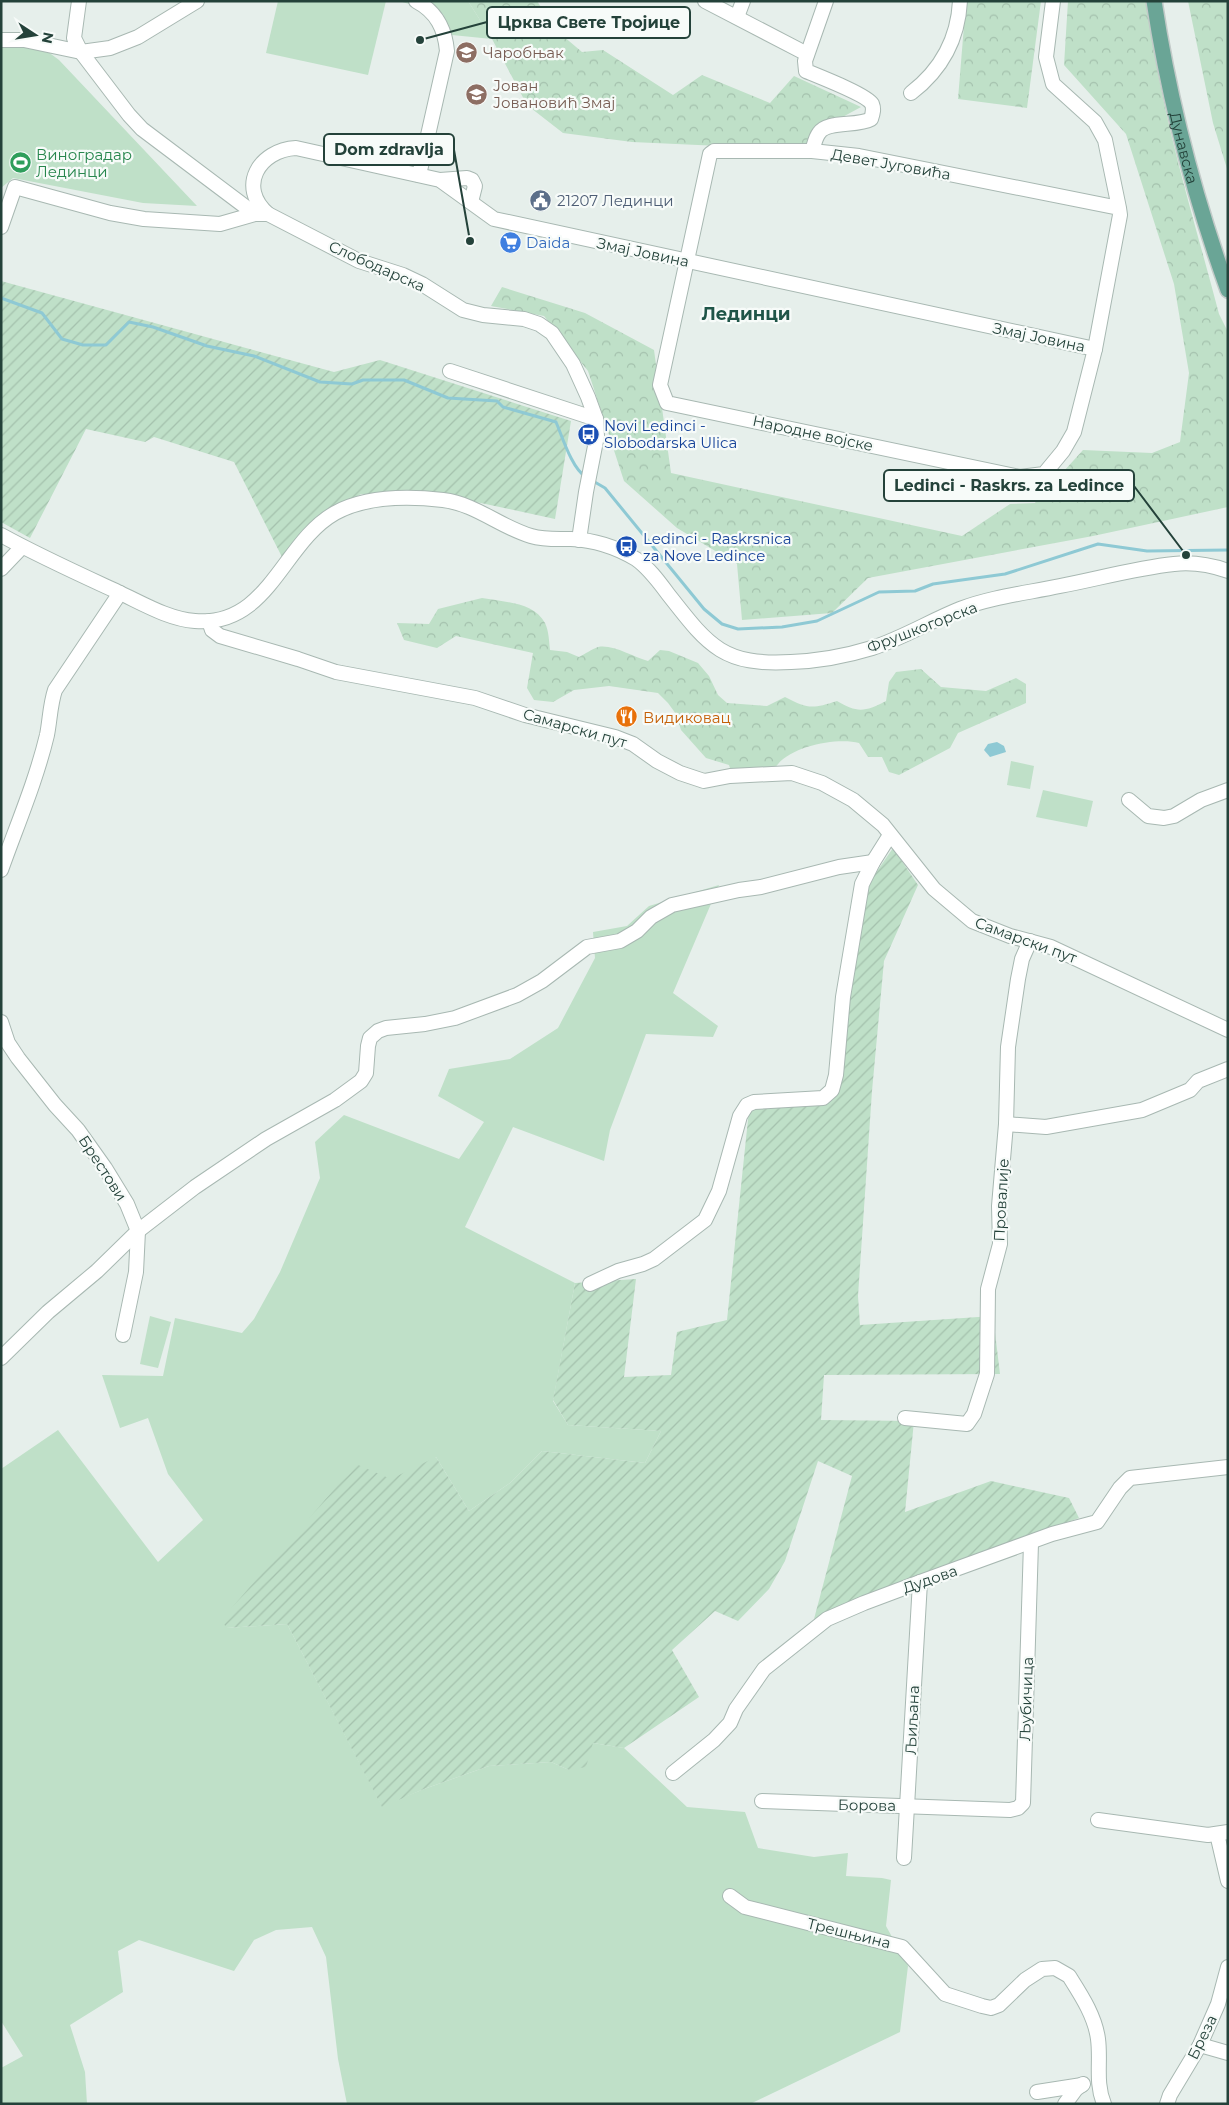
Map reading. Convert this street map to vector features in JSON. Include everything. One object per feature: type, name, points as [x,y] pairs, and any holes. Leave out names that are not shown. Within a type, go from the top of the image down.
[{"type":"main road","name":"Дунавска","points":[[1154,1],[1176,122],[1228,290]]},
{"type":"street","points":[[79,1],[74,38],[81,52]]},
{"type":"street","points":[[1,40],[24,40],[81,52],[110,48],[138,37],[197,1]]},
{"type":"street","points":[[416,1],[426,6],[438,18],[445,34],[447,51],[419,175]]},
{"type":"street","points":[[705,1],[807,54]]},
{"type":"street","points":[[737,17],[744,1]]},
{"type":"street","points":[[812,151],[819,132],[826,127],[864,123],[871,119],[874,110],[871,102],[861,95],[806,70],[805,61],[807,54],[826,1]]},
{"type":"street","points":[[911,93],[930,77],[947,54],[959,19],[960,1]]},
{"type":"street","points":[[1053,1],[1046,57],[1053,84],[1096,122],[1105,140],[1120,208],[1120,222],[1095,350]]},
{"type":"street","name":"Слободарска","points":[[81,52],[129,116],[142,129],[261,214],[359,261],[403,275],[422,284],[463,310],[483,315],[524,319],[539,324],[552,333],[561,344],[585,388],[596,419],[597,436],[579,540]]},
{"type":"street","name":"Змај Јовина","points":[[261,214],[261,208],[256,200],[254,187],[256,174],[262,163],[271,154],[283,149],[296,148],[440,180],[494,219],[1095,350]]},
{"type":"street","name":"Девет Југовића","points":[[687,261],[710,154],[714,151],[812,151],[859,156],[1120,208]]},
{"type":"street","points":[[440,180],[461,178],[472,180],[474,186],[471,202]]},
{"type":"street","points":[[1,227],[8,188],[110,213],[144,219],[220,224],[261,214]]},
{"type":"street","name":"Народне војске","points":[[687,261],[660,385],[667,403],[1020,477],[1044,474],[1074,432],[1095,350]]},
{"type":"street","points":[[450,371],[596,419]]},
{"type":"street","name":"Фрушкогорска","points":[[1,535],[120,593],[169,614],[190,621],[210,621],[235,614],[258,599],[306,539],[333,514],[346,508],[374,501],[414,499],[458,502],[475,508],[526,535],[544,539],[579,540],[607,544],[640,562],[705,640],[718,650],[746,660],[765,663],[801,662],[852,654],[901,637],[963,608],[1142,570],[1177,564],[1208,566],[1228,571]]},
{"type":"street","points":[[1,569],[22,546]]},
{"type":"street","points":[[1,870],[30,791],[43,747],[54,690],[120,593]]},
{"type":"street","name":"Самарски пут","points":[[210,621],[212,630],[220,636],[336,672],[475,698],[525,715],[615,738],[633,744],[657,761],[694,779],[704,781],[730,776],[792,773],[822,783],[854,800],[883,825],[934,889],[966,917],[990,929],[1051,947],[1091,964],[1228,1030]]},
{"type":"street","points":[[1129,800],[1148,816],[1169,817],[1201,800],[1228,790]]},
{"type":"street","points":[[590,1284],[618,1270],[643,1264],[654,1259],[705,1220],[719,1191],[740,1116],[747,1105],[762,1100],[818,1099],[829,1094],[834,1084],[837,1066],[843,997],[857,904],[862,884],[890,835]]},
{"type":"street","points":[[1,1358],[48,1312],[97,1271],[138,1231],[195,1187],[266,1139],[335,1100],[361,1082],[366,1073],[370,1038],[378,1031],[386,1028],[425,1024],[455,1018],[517,995],[542,981],[587,947],[620,941],[637,931],[651,917],[672,905],[761,887],[839,867],[873,862]]},
{"type":"street","name":"Провалије","points":[[905,1418],[967,1424],[974,1414],[983,1391],[987,1374],[988,1289],[1000,1244],[999,1206],[1006,1124],[1008,1047],[1022,959],[1030,941]]},
{"type":"street","name":"Брестови","points":[[1,1022],[5,1046],[78,1130],[105,1168],[127,1204],[138,1231],[136,1272],[124,1335]]},
{"type":"street","points":[[1006,1124],[1046,1128],[1142,1110],[1190,1090],[1198,1081],[1228,1069]]},
{"type":"street","name":"Дудова","points":[[673,1773],[714,1740],[730,1723],[736,1709],[764,1669],[827,1619],[920,1582],[1097,1522],[1120,1488],[1130,1478],[1228,1467]]},
{"type":"street","name":"Љубичица","points":[[973,1809],[1010,1810],[1018,1808],[1023,1803],[1031,1543]]},
{"type":"street","name":"Љиљана","points":[[904,1858],[920,1582]]},
{"type":"street","name":"Борова","points":[[762,1801],[908,1805],[973,1809]]},
{"type":"street","points":[[1098,1820],[1208,1835],[1223,1833],[1228,1881]]},
{"type":"street","name":"Трешњина","points":[[730,1896],[745,1907],[902,1947],[945,1994],[982,2006],[991,2008],[999,2005],[1025,1980],[1042,1969],[1055,1968],[1062,1971],[1069,1976],[1093,2020],[1098,2039],[1098,2079],[1104,2104]]},
{"type":"street","name":"Бреза","points":[[1168,2104],[1170,2095],[1200,2045],[1218,2004],[1228,1967]]},
{"type":"street","points":[[1200,2045],[1228,2053]]},
{"type":"street","points":[[1037,2092],[1082,2085],[1098,2079]]},
{"type":"street","points":[[1065,2104],[1082,2085]]},
{"type":"green space","points":[[278,1],[386,1],[368,75],[266,53]]},
{"type":"green space","points":[[399,1],[468,1],[492,39],[452,35],[443,14]]},
{"type":"green space","points":[[468,1],[537,1],[556,30],[582,52],[603,50],[673,95],[702,75],[770,103],[794,76],[861,107],[826,126],[811,145],[765,148],[632,142],[563,133],[527,105],[492,39]]},
{"type":"green space","points":[[966,1],[1041,1],[1027,108],[958,99]]},
{"type":"green space","points":[[1068,1],[1147,1],[1152,41],[1177,159],[1219,314],[1228,332],[1228,507],[1093,536],[868,578],[832,613],[742,620],[737,564],[677,528],[624,481],[588,371],[544,316],[491,306],[502,287],[585,313],[654,350],[671,473],[962,536],[1010,504],[1035,503],[1083,450],[1152,453],[1180,442],[1189,373],[1174,284],[1126,134],[1064,65]]},
{"type":"green space","points":[[1188,1],[1228,1],[1228,172],[1213,123]]},
{"type":"green space","points":[[31,39],[59,60],[197,206],[143,203],[13,178],[1,188],[1,43]]},
{"type":"green space","points":[[1,281],[334,372],[380,360],[571,421],[555,519],[439,494],[361,494],[323,515],[282,557],[234,462],[154,437],[145,442],[86,429],[30,538],[1,522]]},
{"type":"green space","points":[[482,598],[518,604],[534,611],[545,623],[549,636],[550,650],[567,652],[579,657],[598,647],[610,647],[648,661],[660,650],[669,651],[698,663],[709,676],[718,695],[727,703],[767,706],[785,697],[805,706],[816,706],[837,701],[850,708],[867,709],[886,701],[889,682],[896,672],[921,669],[941,687],[986,691],[1016,678],[1026,684],[1026,703],[958,733],[950,748],[899,775],[889,772],[882,757],[868,757],[859,743],[849,741],[825,743],[800,750],[789,755],[774,770],[731,771],[729,765],[706,758],[681,730],[676,714],[658,693],[609,686],[574,690],[553,702],[534,700],[527,688],[533,653],[456,636],[437,648],[404,640],[397,623],[429,624],[438,609]]},
{"type":"green space","points":[[1011,761],[1034,766],[1030,789],[1007,785]]},
{"type":"green space","points":[[1043,790],[1093,801],[1087,827],[1036,817]]},
{"type":"green space","points":[[893,848],[918,885],[884,961],[872,1091],[858,1296],[860,1325],[993,1316],[1000,1374],[824,1375],[821,1420],[914,1421],[905,1512],[991,1481],[1069,1498],[1079,1518],[930,1571],[814,1619],[852,1476],[818,1461],[785,1561],[769,1589],[738,1621],[715,1611],[672,1650],[699,1697],[624,1748],[593,1743],[586,1767],[569,1770],[551,1762],[489,1766],[424,1789],[382,1807],[287,1624],[226,1628],[222,1619],[356,1464],[391,1479],[436,1457],[469,1511],[510,1483],[542,1451],[645,1463],[661,1431],[568,1425],[553,1400],[575,1283],[636,1279],[624,1377],[671,1375],[677,1332],[727,1320],[749,1110],[825,1095],[840,1062],[864,890]]},
{"type":"green space","points":[[719,885],[673,993],[718,1026],[713,1037],[646,1034],[610,1130],[604,1161],[513,1127],[465,1227],[575,1283],[553,1401],[568,1425],[661,1431],[645,1463],[542,1451],[510,1483],[469,1511],[436,1457],[226,1628],[287,1624],[382,1806],[489,1766],[551,1762],[569,1770],[593,1743],[624,1748],[687,1807],[745,1812],[758,1848],[814,1857],[848,1853],[846,1876],[891,1880],[886,1926],[908,1966],[900,2032],[750,2104],[347,2104],[338,2059],[326,1957],[312,1927],[276,1930],[254,1940],[234,1971],[139,1940],[118,1951],[123,1992],[70,2025],[85,2072],[87,2104],[1,2104],[1,2068],[23,2056],[1,2021],[1,1469],[58,1430],[158,1562],[203,1520],[168,1474],[148,1418],[120,1428],[102,1375],[163,1376],[175,1318],[242,1333],[254,1319],[280,1272],[320,1178],[315,1142],[344,1115],[459,1159],[484,1122],[438,1096],[449,1069],[510,1059],[558,1028],[595,958],[593,932],[627,926],[649,906]]},
{"type":"green space","points":[[150,1316],[171,1322],[158,1368],[140,1364]]},
{"type":"water","points":[[997,742],[1004,746],[1006,752],[990,757],[984,750],[988,744]]},
{"type":"waterway","points":[[1,298],[42,313],[62,339],[83,345],[106,345],[129,322],[153,327],[207,346],[254,356],[320,382],[352,384],[363,380],[404,380],[448,398],[497,401],[503,407],[556,422],[572,460],[586,477]]},
{"type":"waterway","points":[[593,481],[605,488],[704,609],[722,624],[738,629],[782,627],[817,621],[879,592],[915,591],[933,584],[1005,574],[1098,544],[1147,551],[1228,550]]},
{"type":"place","name":"Црква Свете Тројице","points":[[420,40]]},
{"type":"place","name":"Чаробњак","points":[[467,52]]},
{"type":"place","name":"Јован Јовановић Змај","points":[[477,94]]},
{"type":"place","name":"Виноградар Лединци","points":[[20,163]]},
{"type":"place","name":"21207 Лединци","points":[[541,200]]},
{"type":"place","name":"Dom zdravlja","points":[[470,241]]},
{"type":"place","name":"Daida","points":[[510,242]]},
{"type":"place","name":"Novi Ledinci - Slobodarska Ulica","points":[[588,434]]},
{"type":"place","name":"Ledinci - Raskrsnica za Nove Ledince","points":[[627,547]]},
{"type":"place","name":"Ledinci - Raskrs. za Ledince","points":[[1186,555]]},
{"type":"place","name":"Видиковац","points":[[627,717]]},
{"type":"district","name":"Лединци","points":[[746,314]]}]
